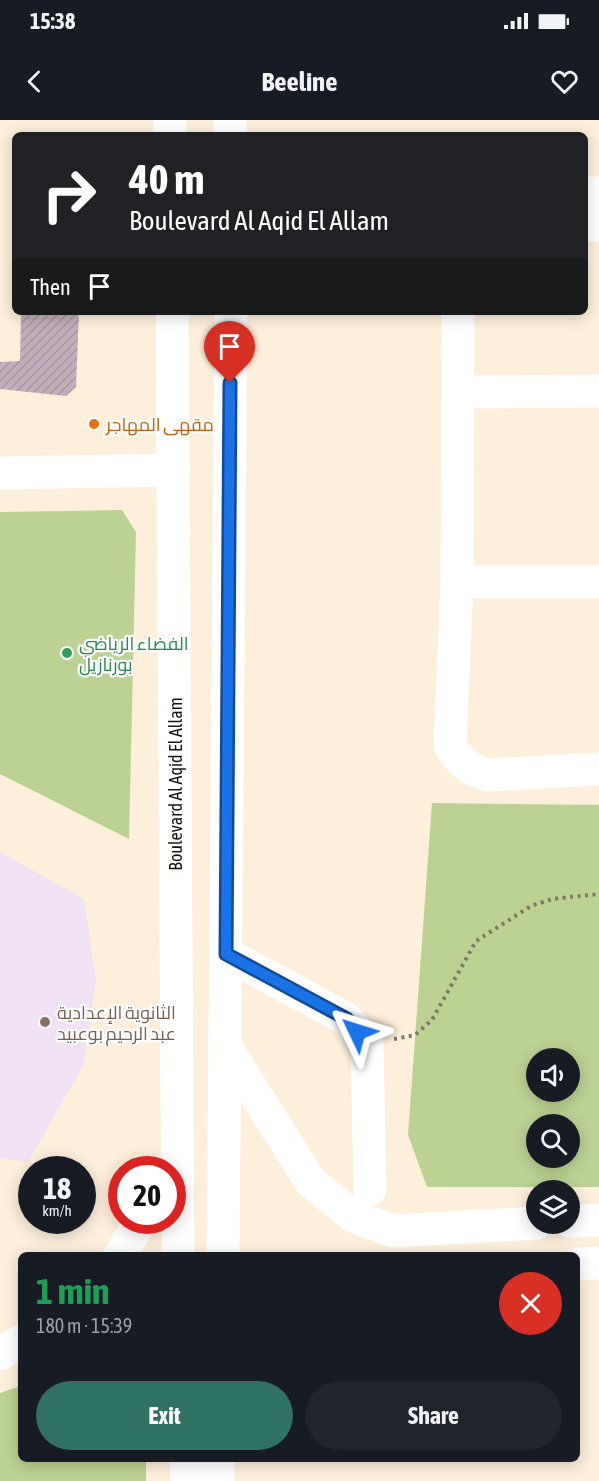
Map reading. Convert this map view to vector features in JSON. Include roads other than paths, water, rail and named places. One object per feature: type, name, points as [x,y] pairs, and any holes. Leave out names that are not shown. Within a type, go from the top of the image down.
[{"type":"main road","name":"Boulevard Al Aqid El Allam","points":[[172,315],[175,1156]]},
{"type":"main road","points":[[224,1252],[231,315]]},
{"type":"main road","points":[[458,315],[457,582],[450,746],[459,761],[473,771],[489,775],[599,770]]},
{"type":"main road","points":[[459,392],[599,391]]},
{"type":"main road","points":[[0,473],[174,470]]},
{"type":"main road","points":[[457,582],[599,582]]},
{"type":"main road","points":[[226,954],[347,1019],[367,1044],[370,1189]]},
{"type":"main road","points":[[225,1046],[311,1182],[353,1216],[393,1231],[526,1224]]},
{"type":"main road","points":[[580,1221],[599,1220]]},
{"type":"main road","points":[[122,1252],[133,1234]]},
{"type":"main road","name":"Boulevard Al Aqid El Allam","points":[[177,1234],[178,1252]]},
{"type":"main road","points":[[580,1264],[599,1263]]},
{"type":"main road","points":[[0,1354],[18,1343]]},
{"type":"main road","points":[[186,1462],[187,1481]]},
{"type":"main road","points":[[218,1462],[218,1481]]},
{"type":"place","name":"مقهى المهاجر","points":[[94,424]]},
{"type":"place","name":"الفضاء الرياضي بورنازيل","points":[[67,653]]},
{"type":"place","name":"الثانوية الإعدادية عبد الرحيم بوعبيد","points":[[45,1022]]}]
